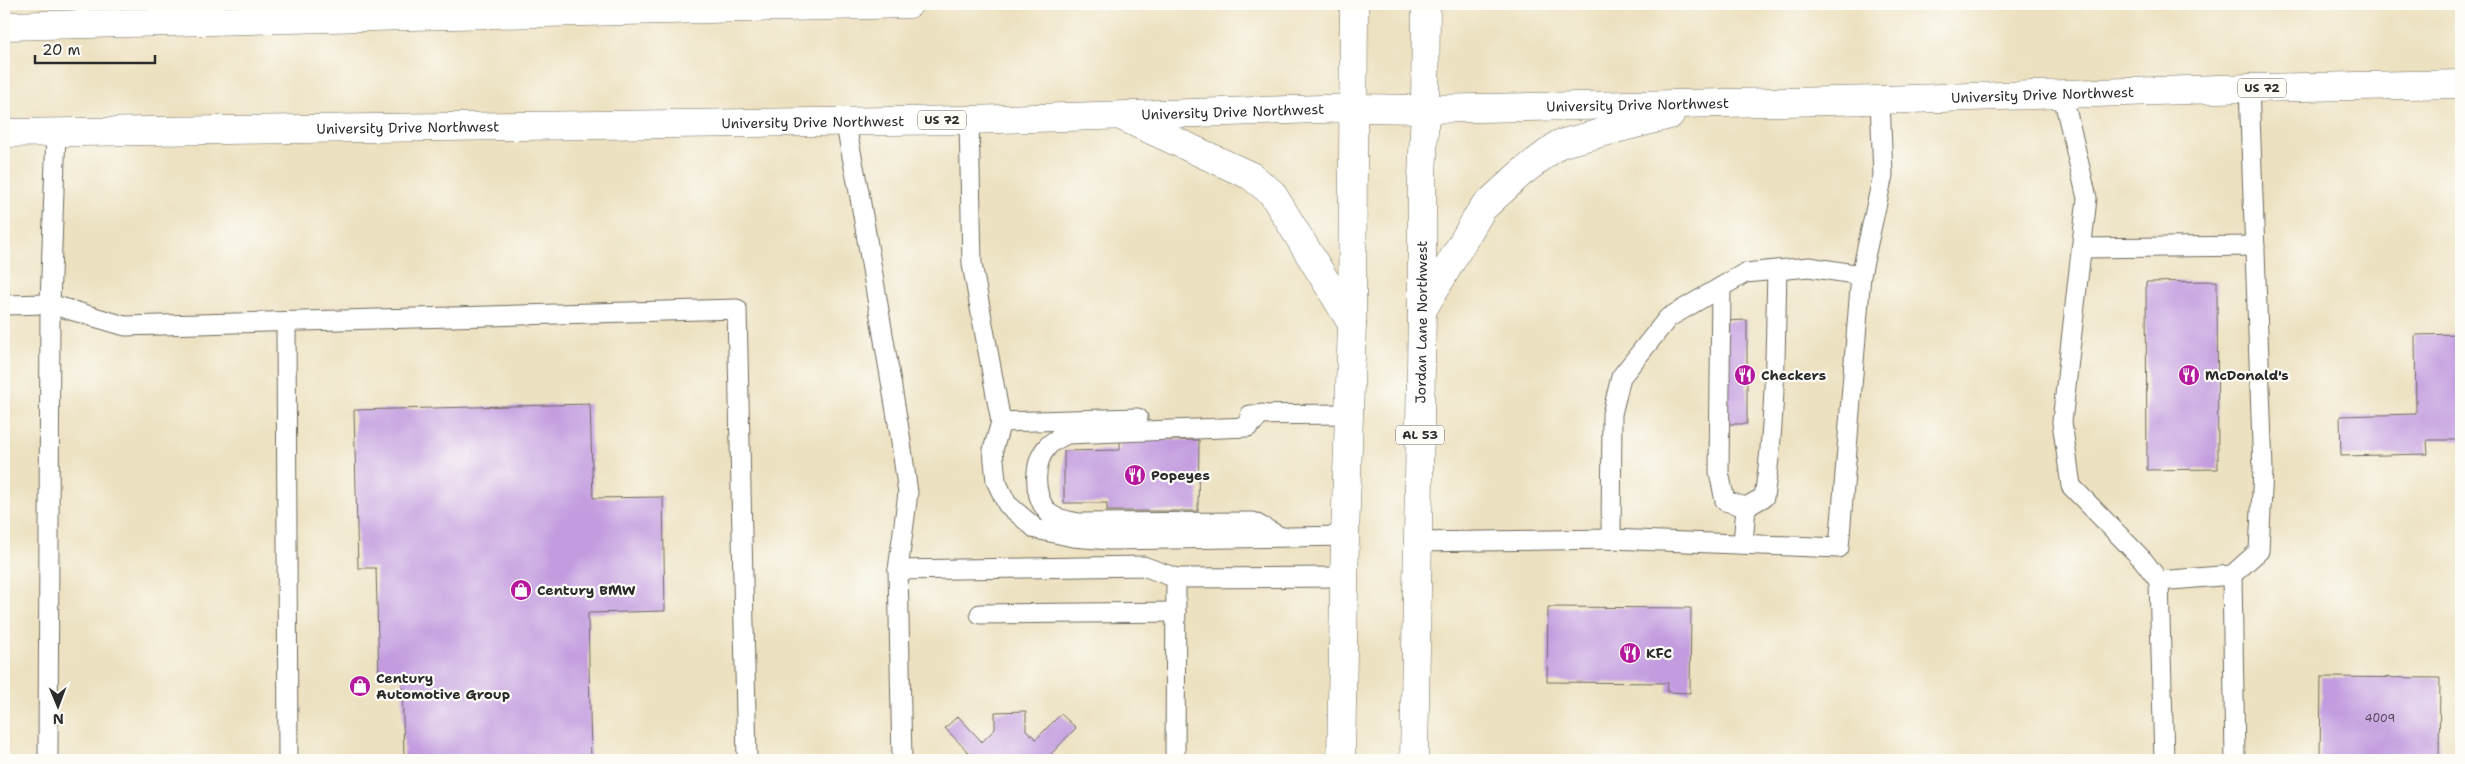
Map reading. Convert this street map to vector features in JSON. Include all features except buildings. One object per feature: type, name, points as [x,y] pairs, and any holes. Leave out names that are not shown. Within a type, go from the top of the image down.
[{"type":"main road","points":[[4,26],[254,12],[909,4]]},
{"type":"main road","points":[[1341,760],[1345,536],[1352,324],[1354,4]]},
{"type":"main road","name":"Jordan Lane Northwest","points":[[1414,760],[1426,4]]},
{"type":"main road","name":"University Drive Northwest","points":[[4,133],[969,120],[1354,108],[1425,109],[1880,100],[2063,96],[2249,88],[2461,84]]},
{"type":"main road","points":[[1422,310],[1482,209],[1520,174],[1558,144],[1712,103]]},
{"type":"main road","points":[[1120,116],[1251,176],[1272,193],[1352,324]]},
{"type":"lane","points":[[2159,581],[2232,575],[2259,551],[2263,470],[2249,88]]},
{"type":"lane","points":[[2063,96],[2087,198],[2062,422],[2072,486],[2143,560],[2159,581],[2164,760]]},
{"type":"lane","points":[[1417,542],[1611,539],[1840,548],[1861,275],[1883,175],[1880,100]]},
{"type":"lane","points":[[969,120],[972,264],[1001,422],[993,450],[996,481],[1007,504],[1036,529],[1073,537],[1110,540],[1345,536]]},
{"type":"lane","points":[[844,121],[861,202],[908,493],[898,570],[902,760]]},
{"type":"lane","points":[[48,760],[50,304],[56,132]]},
{"type":"lane","points":[[2081,248],[2255,246]]},
{"type":"lane","points":[[1611,539],[1612,414],[1621,377],[1668,318],[1745,273],[1809,267],[1861,275]]},
{"type":"lane","points":[[1721,286],[1719,472],[1726,501],[1746,507],[1764,497],[1768,473],[1774,405],[1777,270]]},
{"type":"lane","points":[[4,305],[50,304],[125,326],[737,309],[747,760]]},
{"type":"lane","points":[[286,322],[288,760]]},
{"type":"lane","points":[[1001,422],[1262,414],[1349,414]]},
{"type":"lane","points":[[1262,414],[1248,427],[1067,434],[1048,446],[1038,462],[1036,478],[1039,495],[1047,512],[1058,518],[1078,523],[1253,522],[1283,538]]},
{"type":"lane","points":[[1743,544],[1746,507]]},
{"type":"lane","points":[[898,570],[1143,566],[1176,578],[1344,577]]},
{"type":"lane","points":[[2232,575],[2236,760]]},
{"type":"lane","points":[[1175,760],[1176,578]]},
{"type":"lane","points":[[980,614],[1176,612]]},
{"type":"place","name":"Checkers","points":[[1745,375]]},
{"type":"place","name":"McDonald's","points":[[2189,375]]},
{"type":"place","name":"Popeyes","points":[[1135,475]]},
{"type":"place","name":"Century BMW","points":[[521,590]]},
{"type":"place","name":"KFC","points":[[1630,653]]},
{"type":"place","name":"Century Automotive Group","points":[[360,686]]}]
